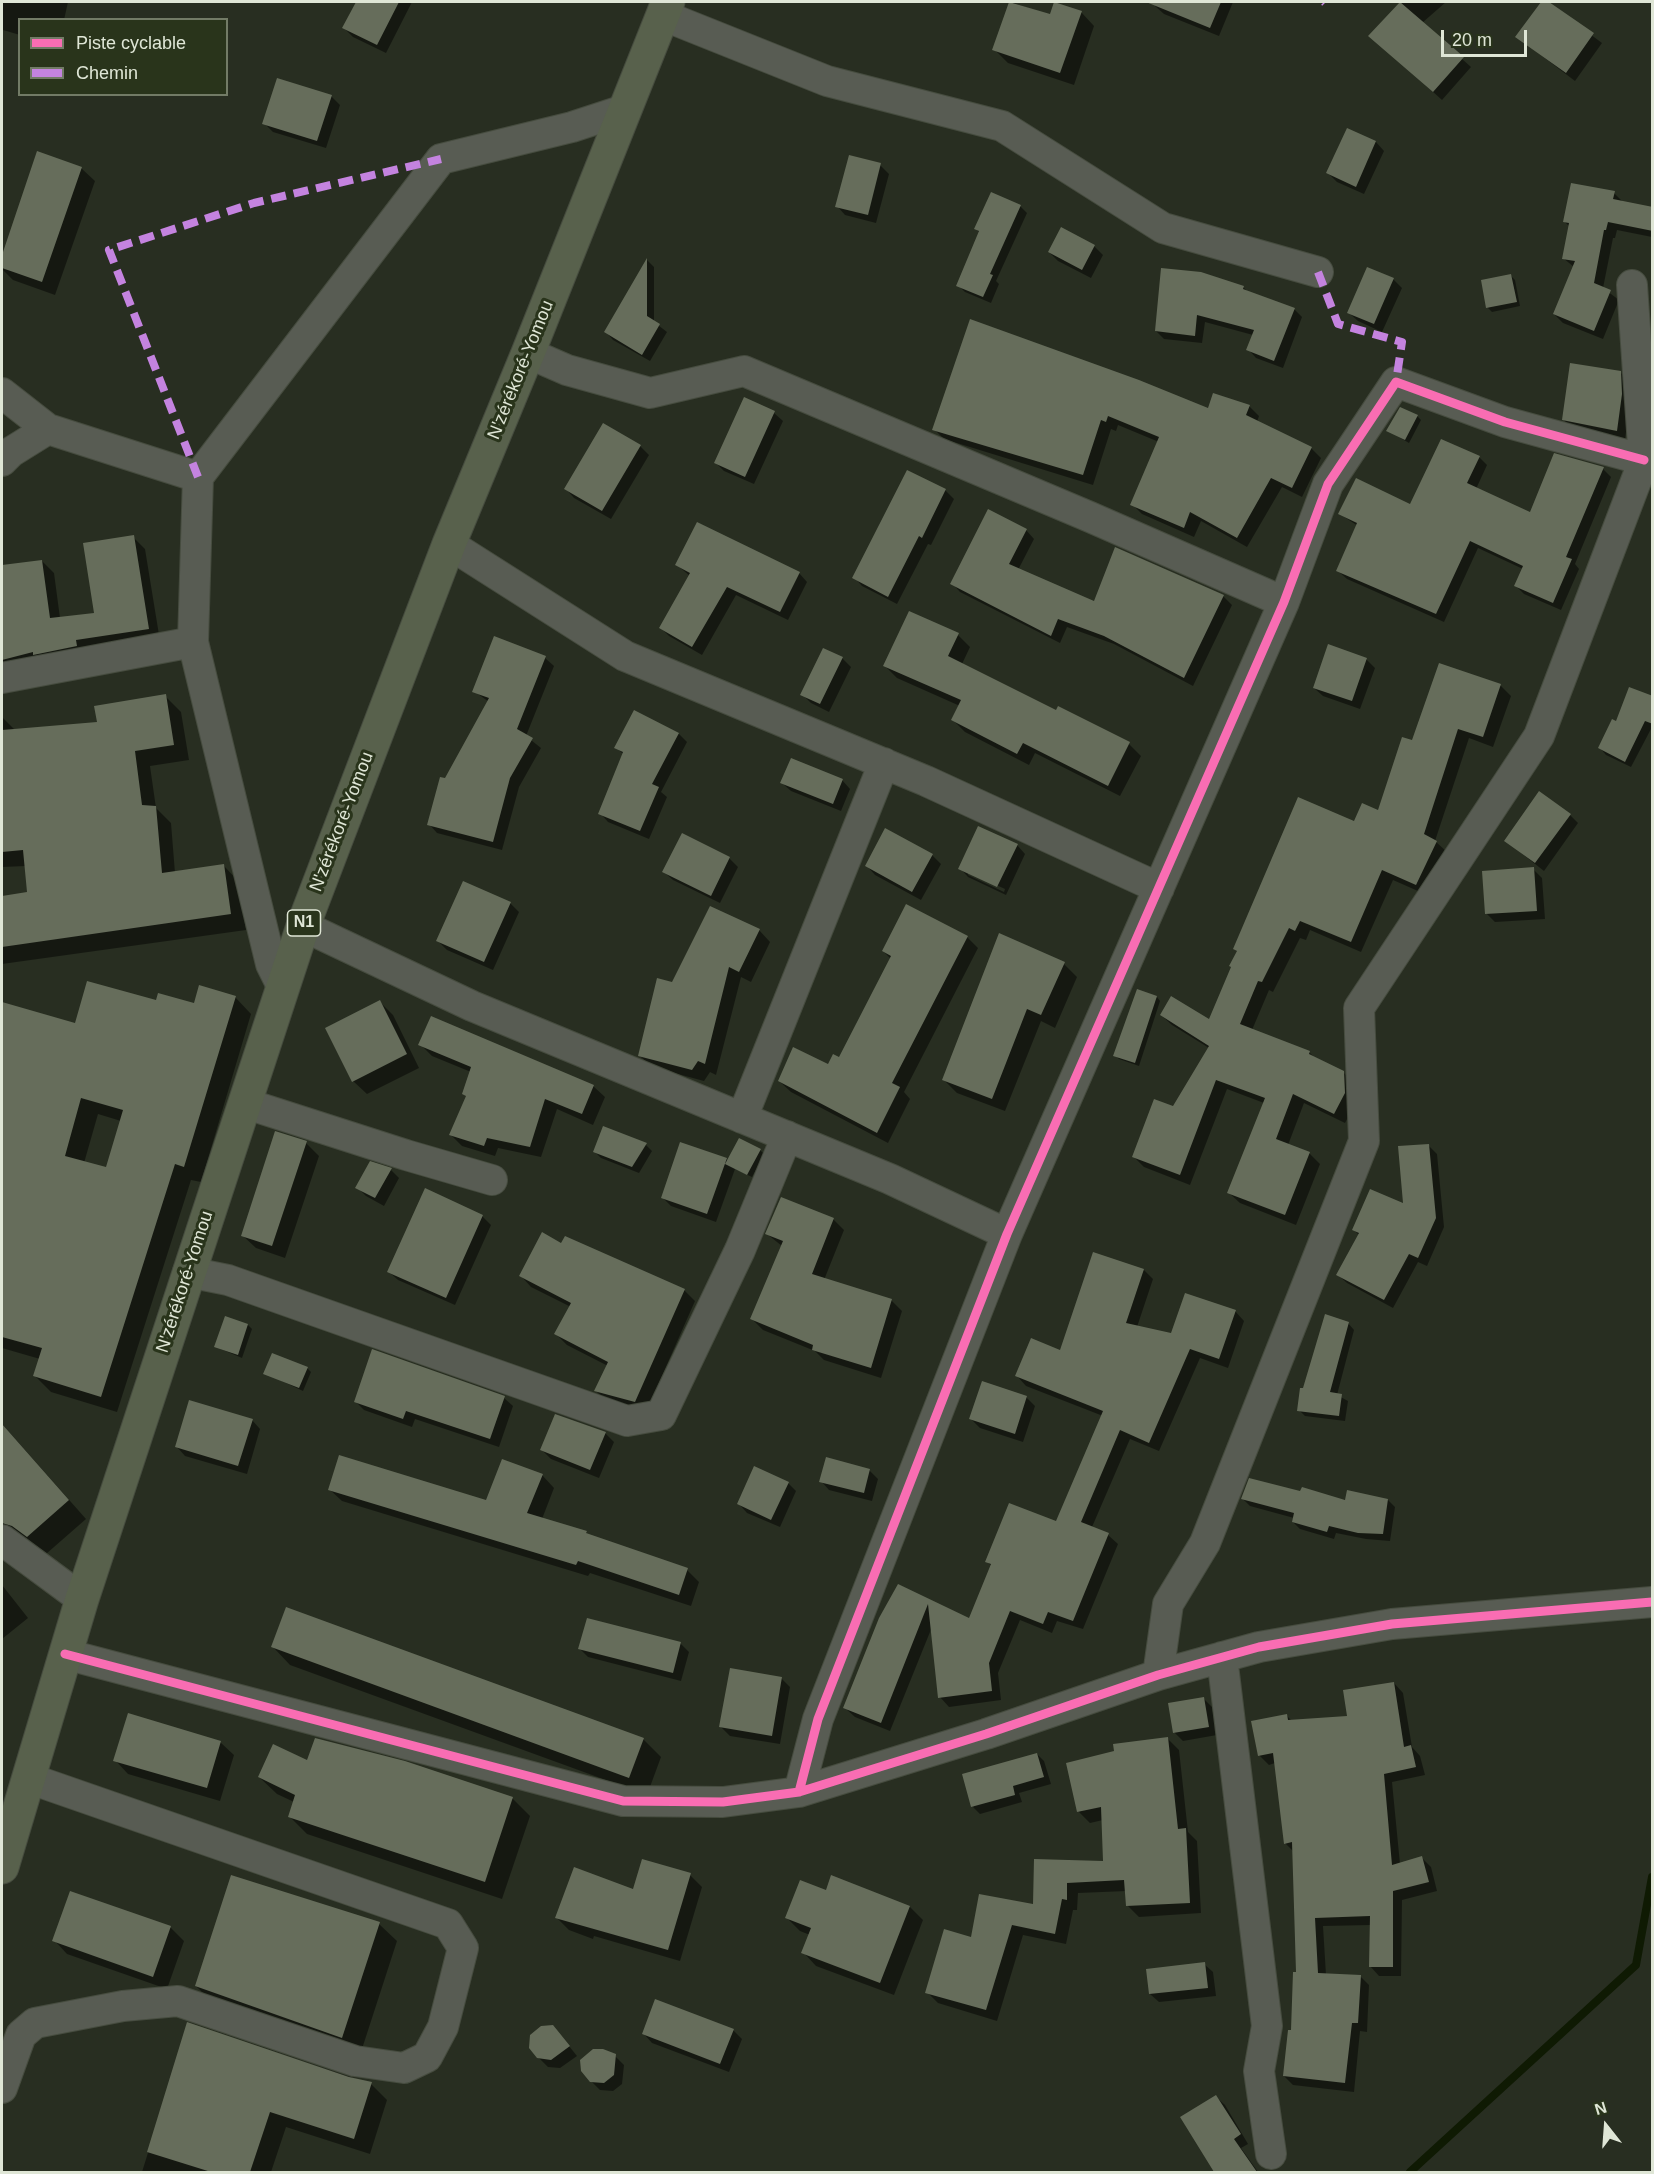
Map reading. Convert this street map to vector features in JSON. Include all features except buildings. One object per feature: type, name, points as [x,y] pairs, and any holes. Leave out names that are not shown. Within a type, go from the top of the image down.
[{"type":"highway","name":"N'zérékoré-Yomou","points":[[2,1867],[82,1599],[303,926],[449,544],[528,353],[665,8]]},
{"type":"street","points":[[665,8],[826,81],[1002,126],[1163,228],[1318,272]]},
{"type":"street","points":[[283,988],[271,964],[193,642],[198,477],[441,159],[572,127],[624,110]]},
{"type":"street","points":[[1158,1675],[1168,1604],[1205,1544],[1364,1141],[1359,1008],[1539,736],[1644,460],[1632,285]]},
{"type":"street","points":[[528,353],[567,370],[650,393],[744,371],[1090,517],[1284,602]]},
{"type":"street","points":[[799,1792],[818,1719],[1007,1234],[1284,602],[1328,484],[1396,382],[1505,422],[1644,460]]},
{"type":"street","points":[[2,393],[48,429],[198,477]]},
{"type":"street","points":[[2,461],[11,452],[48,429]]},
{"type":"street","points":[[449,544],[625,656],[884,763],[1159,888]]},
{"type":"street","points":[[2,678],[193,642]]},
{"type":"street","points":[[742,1118],[884,763]]},
{"type":"street","points":[[303,926],[472,1006],[890,1179],[1007,1234]]},
{"type":"street","points":[[244,1103],[492,1180]]},
{"type":"street","points":[[188,1272],[228,1280],[627,1421],[661,1415],[740,1250],[787,1136]]},
{"type":"street","points":[[2,1540],[82,1599]]},
{"type":"street","points":[[65,1653],[622,1801],[723,1802],[799,1792],[986,1734],[1158,1675],[1259,1647],[1392,1624],[1653,1602]]},
{"type":"street","points":[[1222,1658],[1267,2026],[1259,2071],[1271,2154]]},
{"type":"street","points":[[2,2088],[21,2035],[35,2023],[123,2006],[178,2001],[355,2061],[404,2068],[428,2057],[443,2027],[463,1947],[448,1924],[28,1778]]},
{"type":"waterway","points":[[1410,2172],[1636,1965],[1652,1877]]},
{"type":"marked path","points":[[198,477],[109,250],[254,203],[441,159]]},
{"type":"marked path","points":[[1318,272],[1338,324],[1402,342],[1396,382]]},
{"type":"cycle path","points":[[799,1792],[818,1719],[1007,1234],[1284,602],[1328,484],[1396,382],[1505,422],[1644,460]]},
{"type":"cycle path","points":[[65,1654],[623,1801],[723,1802],[799,1792],[986,1734],[1158,1675],[1259,1647],[1392,1624],[1652,1602]]}]
